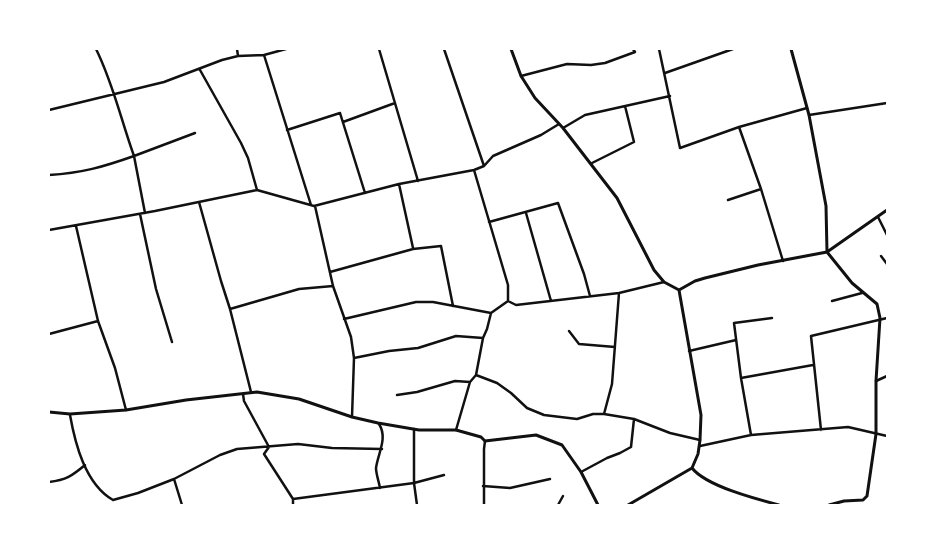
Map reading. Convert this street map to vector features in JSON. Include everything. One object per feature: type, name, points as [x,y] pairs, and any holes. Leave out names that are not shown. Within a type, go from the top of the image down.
[{"type":"street","points":[[96,49],[115,94],[134,156],[145,213]]},
{"type":"street","points":[[237,49],[238,56]]},
{"type":"street","points":[[49,110],[164,82],[222,60],[238,56],[264,55],[286,49]]},
{"type":"street","points":[[379,49],[418,181]]},
{"type":"street","points":[[444,49],[484,166]]},
{"type":"street","points":[[511,49],[521,76],[535,98],[592,163],[617,198],[654,270],[664,282],[679,290]]},
{"type":"street","points":[[521,76],[567,64],[591,65],[605,63],[635,52],[633,49]]},
{"type":"street","points":[[659,49],[680,148],[740,127],[807,108]]},
{"type":"street","points":[[665,73],[733,49]]},
{"type":"street","points":[[791,49],[809,115],[826,206],[827,252],[862,292],[876,304],[880,318],[876,381],[876,434],[867,496],[863,500],[844,501],[829,505]]},
{"type":"street","points":[[264,55],[286,130],[313,205],[333,286],[351,337],[354,358],[352,417]]},
{"type":"street","points":[[199,69],[241,143],[248,158],[257,190]]},
{"type":"street","points":[[563,128],[585,115],[670,96]]},
{"type":"street","points":[[343,122],[396,103]]},
{"type":"street","points":[[809,115],[887,103]]},
{"type":"street","points":[[592,163],[634,142],[625,106]]},
{"type":"street","points":[[286,130],[340,113],[365,193]]},
{"type":"street","points":[[49,230],[257,190],[313,205],[399,184],[474,170],[484,166],[493,156],[541,135],[558,124]]},
{"type":"street","points":[[740,127],[783,261]]},
{"type":"street","points":[[49,175],[96,169],[195,133]]},
{"type":"street","points":[[474,170],[508,285],[508,301]]},
{"type":"street","points":[[399,184],[413,249]]},
{"type":"street","points":[[728,200],[761,189]]},
{"type":"street","points":[[199,202],[220,281],[230,309],[251,392]]},
{"type":"street","points":[[489,222],[558,203],[590,296]]},
{"type":"street","points":[[679,290],[705,278],[827,252],[887,210]]},
{"type":"street","points":[[526,213],[551,301]]},
{"type":"street","points":[[140,214],[156,289],[172,342]]},
{"type":"street","points":[[878,217],[887,235]]},
{"type":"street","points":[[76,226],[98,322],[115,368],[126,410]]},
{"type":"street","points":[[330,272],[413,249],[441,246],[453,306]]},
{"type":"street","points":[[882,256],[887,264]]},
{"type":"street","points":[[508,301],[516,305],[619,293],[664,282]]},
{"type":"street","points":[[230,309],[299,289],[333,286]]},
{"type":"street","points":[[628,505],[692,468],[700,446],[701,416],[679,290]]},
{"type":"street","points":[[832,301],[862,292]]},
{"type":"street","points":[[604,414],[612,384],[619,293]]},
{"type":"street","points":[[456,430],[470,382],[476,375],[483,338],[491,313],[508,301]]},
{"type":"street","points":[[344,319],[416,302],[433,302],[491,313]]},
{"type":"street","points":[[751,435],[734,324],[772,318]]},
{"type":"street","points":[[821,430],[811,336],[880,318],[887,318]]},
{"type":"street","points":[[49,334],[98,322]]},
{"type":"street","points":[[569,331],[579,344],[615,347]]},
{"type":"street","points":[[354,358],[418,348],[456,336],[483,338]]},
{"type":"street","points":[[689,351],[736,340]]},
{"type":"street","points":[[741,378],[814,365]]},
{"type":"street","points":[[476,375],[497,383],[527,408],[544,415],[577,419],[593,414],[604,414],[634,419],[670,433],[700,440]]},
{"type":"street","points":[[876,381],[887,376]]},
{"type":"street","points":[[397,395],[417,392],[455,381],[470,382]]},
{"type":"street","points":[[49,412],[70,414],[126,410],[251,392],[299,399],[352,417],[414,429],[456,430],[486,441],[536,435],[562,445],[581,472],[598,505]]},
{"type":"street","points":[[243,393],[244,401],[269,447]]},
{"type":"street","points":[[70,414],[74,434],[85,465],[94,482],[113,500],[138,493],[174,479],[237,449],[298,444],[332,448],[382,449]]},
{"type":"street","points":[[581,472],[631,447],[634,419]]},
{"type":"street","points":[[378,422],[382,429],[382,449],[376,469],[380,488]]},
{"type":"street","points":[[700,446],[751,435],[848,427],[887,436]]},
{"type":"street","points":[[414,429],[414,483],[417,505]]},
{"type":"street","points":[[484,505],[484,449],[486,441]]},
{"type":"street","points":[[269,447],[264,454],[293,499],[293,505]]},
{"type":"street","points":[[49,482],[71,477],[85,465]]},
{"type":"street","points":[[692,468],[710,482],[758,500],[778,505]]},
{"type":"street","points":[[293,499],[414,483],[444,475]]},
{"type":"street","points":[[174,479],[182,505]]},
{"type":"street","points":[[483,486],[510,488],[550,480]]},
{"type":"street","points":[[558,505],[563,496]]},
{"type":"street","points":[[858,500],[858,505]]}]
